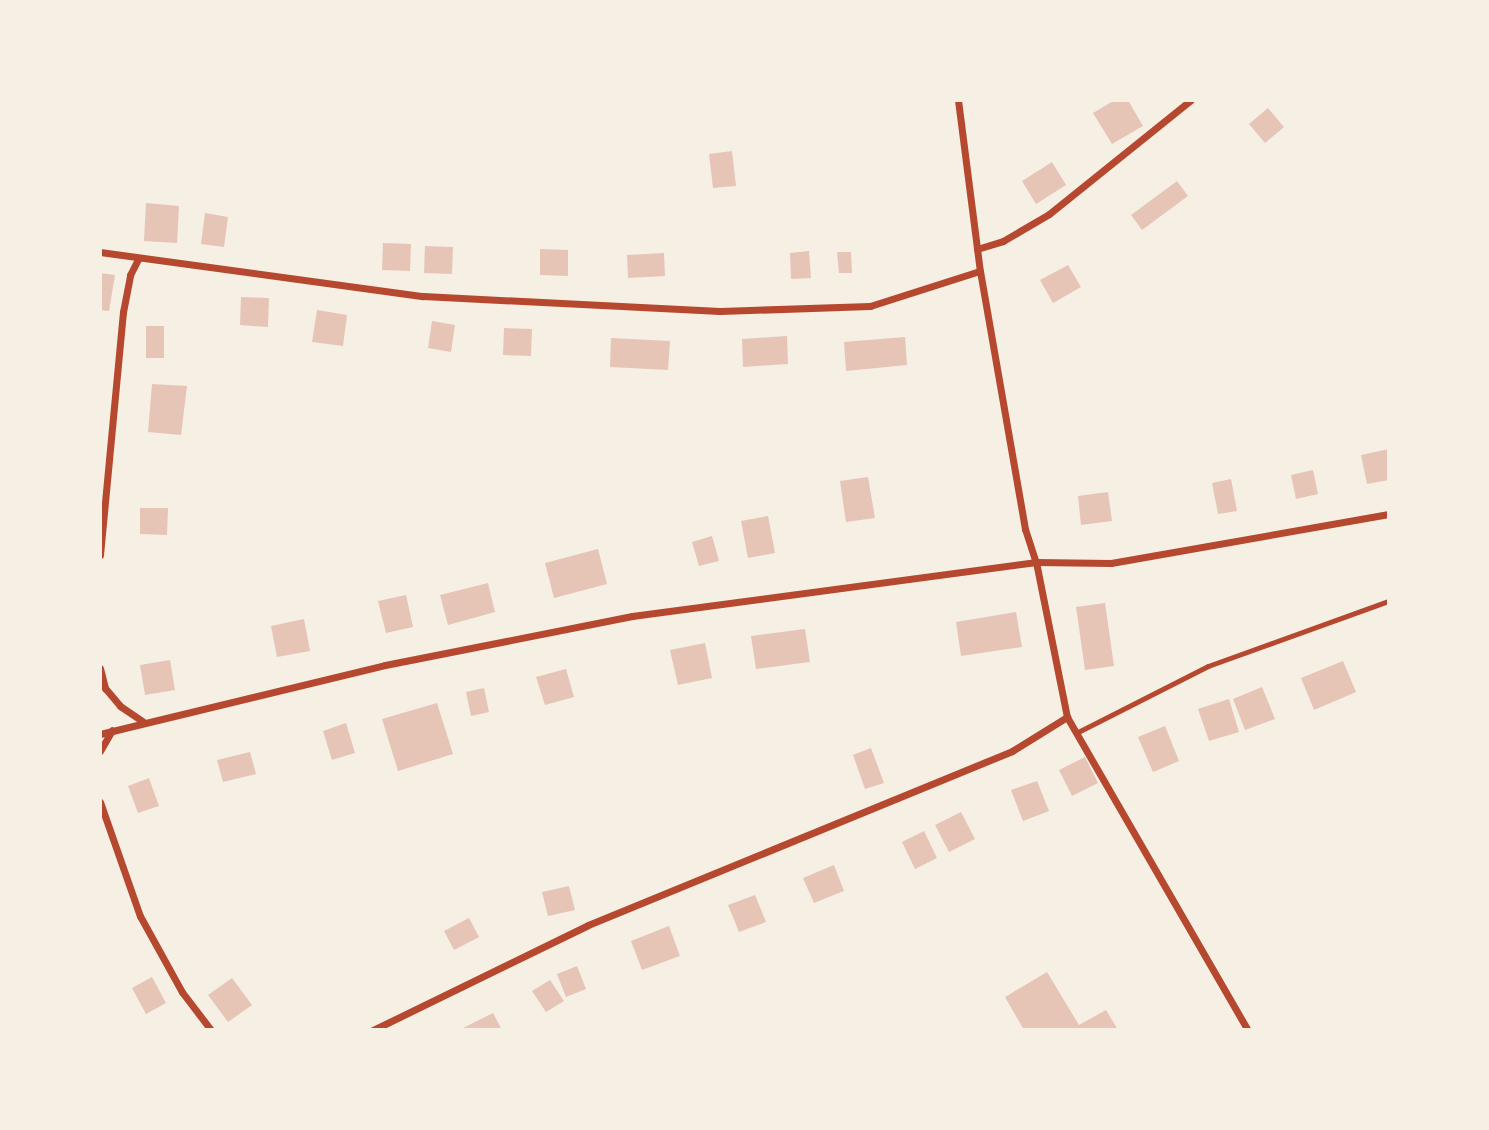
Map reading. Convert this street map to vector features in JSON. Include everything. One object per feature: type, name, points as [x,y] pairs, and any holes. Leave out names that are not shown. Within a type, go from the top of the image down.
[{"type":"street","points":[[958,100],[976,249],[1025,529],[1036,562],[1067,717],[1248,1030]]},
{"type":"street","points":[[976,249],[1003,241],[1049,214],[1191,100]]},
{"type":"street","points":[[100,252],[423,296],[733,311],[870,306],[980,271]]},
{"type":"street","points":[[100,555],[123,312],[130,275],[138,259]]},
{"type":"street","points":[[100,734],[142,721],[385,665],[632,616],[1036,562],[1111,564],[1389,514]]},
{"type":"street","points":[[100,668],[105,688],[120,706],[142,721]]},
{"type":"street","points":[[373,1030],[588,925],[1012,751],[1067,717]]},
{"type":"street","points":[[100,751],[112,730]]},
{"type":"street","points":[[100,802],[140,916],[182,992],[211,1030]]},
{"type":"lane","points":[[1076,733],[1208,666],[1389,601]]},
{"type":"building","points":[[1115,100],[1128,100],[1143,126],[1112,144],[1093,113]]},
{"type":"building","points":[[1268,108],[1284,127],[1265,143],[1249,124]]},
{"type":"building","points":[[732,151],[736,186],[713,188],[709,154]]},
{"type":"building","points":[[1052,162],[1066,185],[1036,204],[1022,181]]},
{"type":"building","points":[[1177,181],[1188,196],[1142,230],[1131,215]]},
{"type":"building","points":[[146,203],[179,206],[177,243],[144,241]]},
{"type":"building","points":[[205,213],[228,217],[224,247],[201,244]]},
{"type":"building","points":[[383,243],[411,244],[410,271],[382,270]]},
{"type":"building","points":[[425,246],[453,247],[452,274],[424,273]]},
{"type":"building","points":[[540,249],[568,250],[568,276],[540,275]]},
{"type":"building","points":[[809,251],[811,278],[791,279],[790,253]]},
{"type":"building","points":[[837,252],[851,252],[852,273],[839,273]]},
{"type":"building","points":[[664,253],[665,276],[628,278],[627,255]]},
{"type":"building","points":[[1068,265],[1081,287],[1053,303],[1040,280]]},
{"type":"building","points":[[100,273],[115,275],[109,311],[100,310]]},
{"type":"building","points":[[241,297],[269,298],[268,327],[240,325]]},
{"type":"building","points":[[317,310],[347,315],[343,346],[312,342]]},
{"type":"building","points":[[432,321],[455,325],[451,352],[428,348]]},
{"type":"building","points":[[146,326],[164,326],[164,358],[146,358]]},
{"type":"building","points":[[504,328],[532,329],[531,356],[503,355]]},
{"type":"building","points":[[787,336],[788,364],[743,367],[742,339]]},
{"type":"building","points":[[905,337],[907,365],[846,371],[844,342]]},
{"type":"building","points":[[611,338],[670,341],[668,370],[610,367]]},
{"type":"building","points":[[152,384],[187,386],[181,435],[148,432]]},
{"type":"building","points":[[1389,449],[1389,480],[1367,484],[1361,455]]},
{"type":"building","points":[[1313,470],[1318,494],[1296,499],[1291,475]]},
{"type":"building","points":[[868,477],[875,518],[846,522],[840,481]]},
{"type":"building","points":[[1231,479],[1237,511],[1218,514],[1212,483]]},
{"type":"building","points":[[1108,492],[1112,521],[1081,525],[1078,496]]},
{"type":"building","points":[[140,508],[168,508],[167,535],[140,534]]},
{"type":"building","points":[[768,516],[775,553],[748,558],[741,521]]},
{"type":"building","points":[[712,536],[719,561],[699,566],[692,542]]},
{"type":"building","points":[[598,549],[607,584],[554,598],[545,563]]},
{"type":"building","points":[[488,583],[495,612],[448,625],[440,595]]},
{"type":"building","points":[[406,595],[413,627],[386,633],[378,601]]},
{"type":"building","points":[[1105,603],[1114,666],[1085,670],[1076,607]]},
{"type":"building","points":[[1016,612],[1022,647],[961,656],[956,622]]},
{"type":"building","points":[[304,619],[310,651],[277,657],[271,626]]},
{"type":"building","points":[[805,629],[810,662],[756,669],[751,636]]},
{"type":"building","points":[[705,643],[712,678],[678,685],[670,650]]},
{"type":"building","points":[[170,660],[175,690],[145,695],[140,665]]},
{"type":"building","points":[[1343,661],[1356,692],[1314,710],[1301,678]]},
{"type":"building","points":[[566,669],[574,697],[545,705],[536,677]]},
{"type":"building","points":[[1262,687],[1275,719],[1245,730],[1233,699]]},
{"type":"building","points":[[484,688],[489,712],[471,716],[466,692]]},
{"type":"building","points":[[1229,699],[1239,732],[1209,741],[1198,709]]},
{"type":"building","points":[[437,703],[453,754],[398,771],[382,719]]},
{"type":"building","points":[[346,723],[355,753],[332,760],[323,731]]},
{"type":"building","points":[[1165,726],[1179,761],[1153,772],[1138,737]]},
{"type":"building","points":[[871,748],[884,783],[865,789],[853,755]]},
{"type":"building","points":[[250,752],[256,774],[223,782],[217,760]]},
{"type":"building","points":[[1085,757],[1098,783],[1072,796],[1059,770]]},
{"type":"building","points":[[149,778],[159,806],[138,813],[128,786]]},
{"type":"building","points":[[1037,781],[1049,811],[1023,821],[1011,790]]},
{"type":"building","points":[[961,812],[975,839],[949,852],[935,825]]},
{"type":"building","points":[[924,831],[937,858],[915,869],[902,842]]},
{"type":"building","points":[[834,865],[844,891],[814,903],[803,878]]},
{"type":"building","points":[[569,886],[575,910],[548,916],[542,892]]},
{"type":"building","points":[[755,895],[766,922],[739,932],[728,905]]},
{"type":"building","points":[[469,918],[479,937],[454,950],[444,931]]},
{"type":"building","points":[[669,926],[680,956],[642,970],[631,941]]},
{"type":"building","points":[[577,966],[586,989],[566,997],[557,974]]},
{"type":"building","points":[[1047,972],[1079,1025],[1106,1010],[1118,1030],[1024,1030],[1005,997]]},
{"type":"building","points":[[152,977],[166,1003],[146,1014],[132,988]]},
{"type":"building","points":[[232,978],[252,1005],[228,1022],[208,995]]},
{"type":"building","points":[[550,980],[564,1001],[546,1012],[532,991]]},
{"type":"building","points":[[493,1013],[502,1030],[459,1030]]}]
